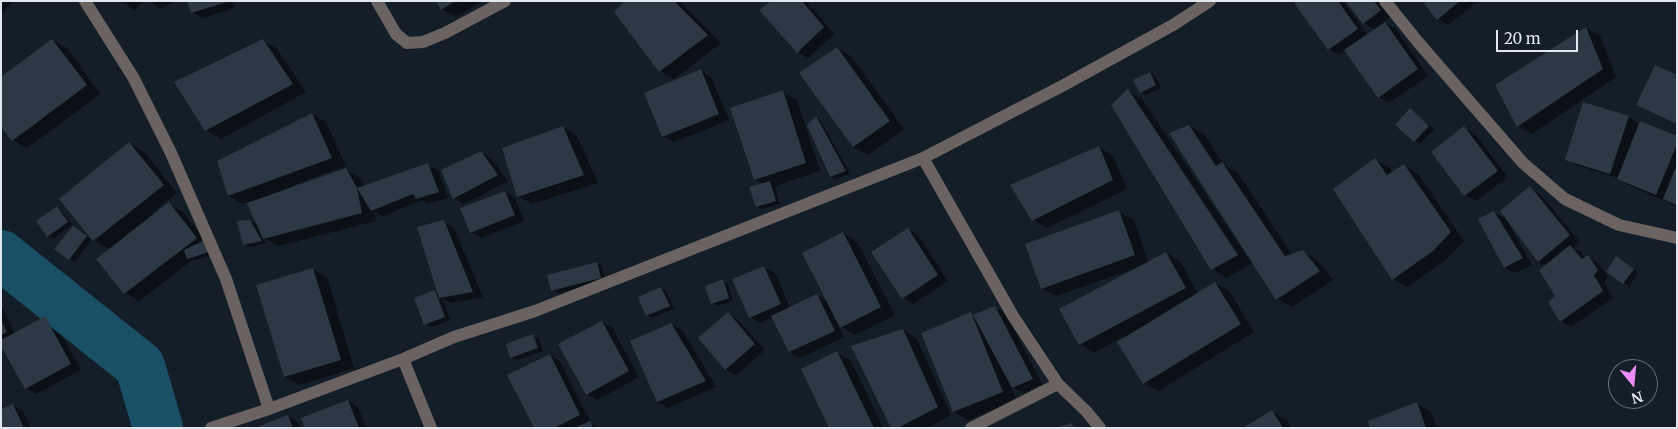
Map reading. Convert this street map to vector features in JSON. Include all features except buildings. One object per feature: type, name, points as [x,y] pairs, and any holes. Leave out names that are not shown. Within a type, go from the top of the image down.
[{"type":"street","points":[[85,1],[133,76],[171,152],[226,279],[269,409]]},
{"type":"street","points":[[377,1],[396,34],[407,43],[423,42],[445,33],[506,1]]},
{"type":"street","points":[[212,428],[403,359],[454,337],[535,311],[923,158],[1072,81],[1173,25],[1210,1]]},
{"type":"street","points":[[1385,1],[1523,163],[1564,199],[1620,225],[1677,238]]},
{"type":"street","points":[[923,158],[1013,316],[1058,384],[1087,412],[1100,428]]},
{"type":"street","points":[[403,359],[431,428]]},
{"type":"street","points":[[972,428],[1058,384]]},
{"type":"waterway","points":[[1,255],[140,366],[158,428]]}]
